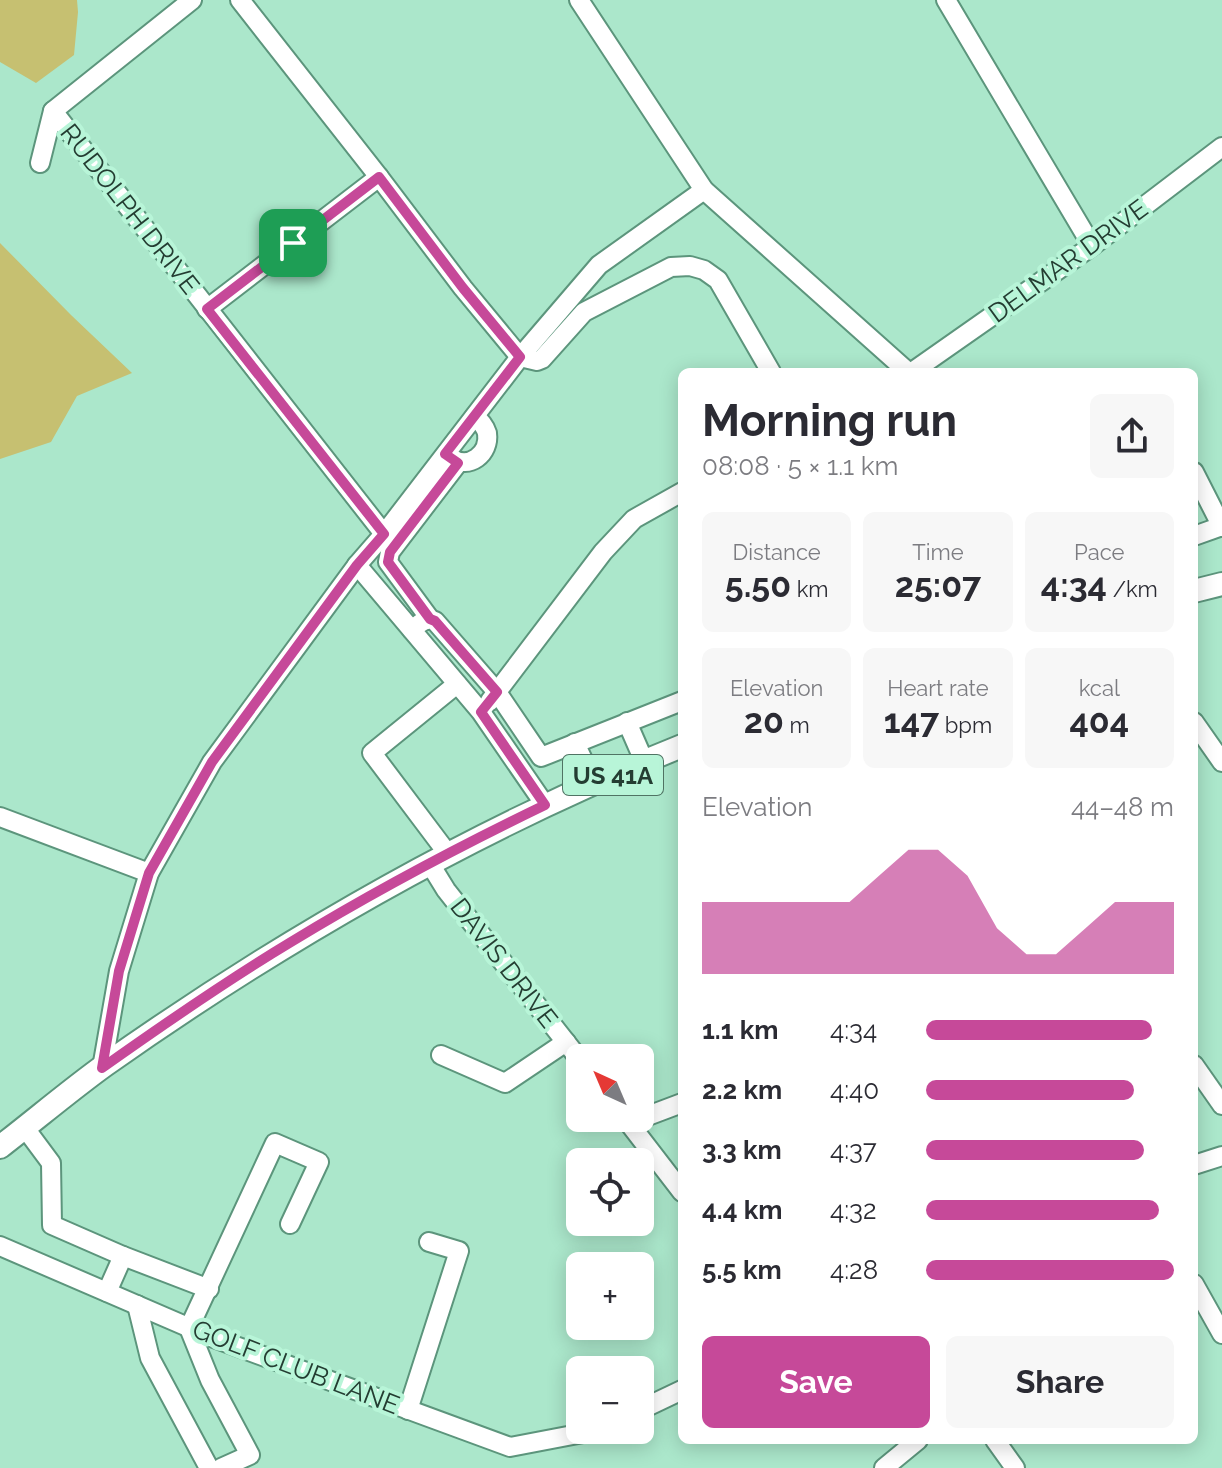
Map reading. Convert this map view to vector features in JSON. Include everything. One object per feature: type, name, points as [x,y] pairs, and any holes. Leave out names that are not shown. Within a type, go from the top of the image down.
[{"type":"main road","points":[[1198,590],[1222,584]]},
{"type":"main road","name":"US 41A","points":[[0,1147],[154,1031],[290,942],[439,859],[545,805],[678,748]]},
{"type":"street","points":[[40,163],[53,111],[192,0]]},
{"type":"street","points":[[240,0],[520,357],[537,361],[542,359],[584,312],[671,267],[690,266],[704,270],[718,280],[769,368]]},
{"type":"street","points":[[579,0],[704,190],[905,368]]},
{"type":"street","points":[[946,0],[1092,246]]},
{"type":"street","name":"RUDOLPH DRIVE","points":[[53,111],[384,534]]},
{"type":"street","name":"DELMAR DRIVE","points":[[916,368],[1092,246],[1222,147]]},
{"type":"street","points":[[207,309],[379,177]]},
{"type":"street","points":[[678,703],[541,757],[497,692],[430,619],[388,562],[390,552],[452,459],[475,416],[520,357],[599,265],[704,190]]},
{"type":"street","points":[[452,459],[469,463],[485,446],[487,434],[475,416]]},
{"type":"street","points":[[102,1068],[119,971],[149,873],[212,762],[357,565],[452,459]]},
{"type":"street","points":[[1198,480],[1222,526],[1198,535]]},
{"type":"street","points":[[481,712],[603,552],[634,519],[678,494]]},
{"type":"street","points":[[357,565],[481,712],[545,805]]},
{"type":"street","points":[[412,630],[430,619]]},
{"type":"street","name":"DAVIS DRIVE","points":[[457,684],[372,753],[439,859],[446,890],[566,1042]]},
{"type":"street","points":[[627,722],[644,761]]},
{"type":"street","points":[[1198,728],[1222,762]]},
{"type":"street","points":[[575,743],[594,783]]},
{"type":"street","points":[[0,817],[149,873]]},
{"type":"street","points":[[441,1055],[505,1083],[566,1042]]},
{"type":"street","points":[[1198,1071],[1222,1105]]},
{"type":"street","points":[[654,1112],[678,1104]]},
{"type":"street","points":[[25,1128],[51,1163],[52,1225],[209,1289]]},
{"type":"street","points":[[636,1132],[678,1187]]},
{"type":"street","points":[[221,1468],[250,1455],[210,1380],[189,1328],[275,1143],[319,1162],[290,1224]]},
{"type":"street","points":[[1198,1164],[1222,1156]]},
{"type":"street","points":[[408,1410],[459,1251],[429,1242]]},
{"type":"street","name":"GOLF CLUB LANE","points":[[0,1246],[189,1328],[510,1447],[566,1436]]},
{"type":"street","points":[[107,1292],[123,1256]]},
{"type":"street","points":[[1198,1291],[1222,1334]]},
{"type":"street","points":[[137,1305],[150,1358],[209,1468]]},
{"type":"street","points":[[654,1403],[678,1392]]},
{"type":"street","points":[[884,1468],[913,1444]]},
{"type":"street","points":[[998,1444],[1015,1468]]},
{"type":"shaded area","points":[[0,0],[77,0],[74,55],[36,83],[0,62]]},
{"type":"shaded area","points":[[0,243],[132,373],[77,396],[51,442],[0,459]]},
{"type":"route","points":[[379,177],[520,357],[445,454],[458,463],[390,552],[388,562],[430,619],[497,692],[481,712],[545,805],[379,891],[290,942],[102,1068],[119,971],[149,873],[212,762],[357,565],[384,534],[207,309],[293,243],[379,177]]}]
